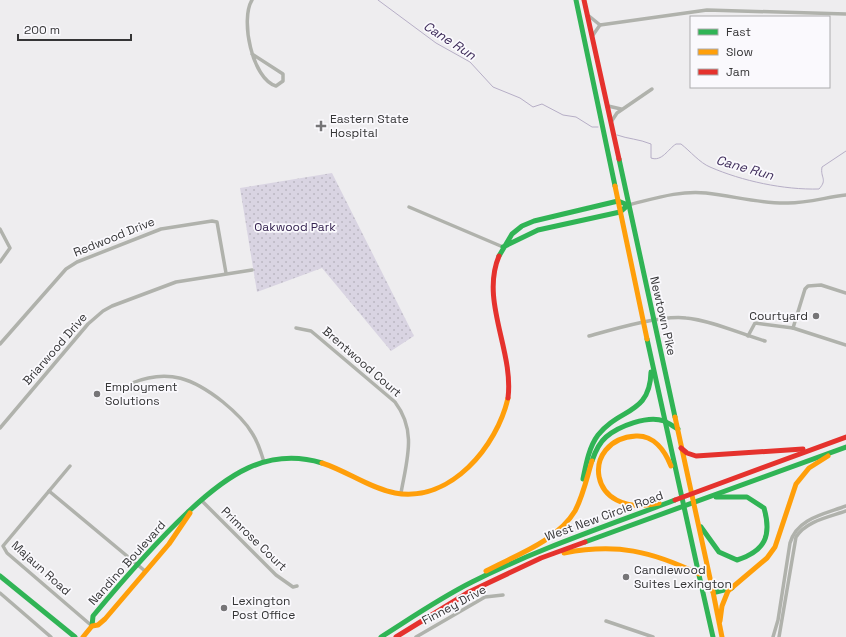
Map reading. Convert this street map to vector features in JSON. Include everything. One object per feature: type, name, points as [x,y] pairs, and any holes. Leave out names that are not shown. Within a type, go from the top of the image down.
[{"type":"main road","name":"Newtown Pike","points":[[576,0],[643,323],[713,637]]},
{"type":"main road","points":[[580,0],[586,9]]},
{"type":"main road","name":"Newtown Pike","points":[[584,0],[610,125],[720,621],[722,637]]},
{"type":"main road","points":[[503,247],[538,230],[620,212],[628,205],[618,201]]},
{"type":"main road","name":"Nandino Boulevard","points":[[92,626],[98,625],[105,619],[169,544],[184,519],[200,500],[214,487],[235,472],[264,462],[288,459],[316,462],[334,467],[387,491],[402,493],[430,490],[455,478],[482,451],[500,425],[506,406],[509,385],[508,370],[493,293],[492,280],[496,260],[511,232],[526,224],[618,201]]},
{"type":"main road","points":[[583,486],[582,480],[588,455],[599,434],[642,402],[648,395],[651,379],[648,344]]},
{"type":"main road","points":[[472,582],[480,574],[556,532],[570,518],[586,482],[596,450],[606,437],[614,432],[650,419],[664,420],[678,429]]},
{"type":"main road","points":[[677,480],[664,452],[655,442],[642,436],[624,436],[613,442],[605,451],[598,468],[599,478],[604,488],[610,497],[620,503],[631,506],[644,506],[678,499]]},
{"type":"main road","name":"West New Circle Road","points":[[381,637],[431,605],[472,582],[542,550],[810,449],[846,437]]},
{"type":"main road","name":"West New Circle Road","points":[[396,637],[469,592],[541,558],[846,447]]},
{"type":"main road","points":[[681,448],[687,453],[696,456],[810,449]]},
{"type":"main road","points":[[720,621],[724,600],[732,588],[767,558],[775,546],[796,484],[810,468],[837,450]]},
{"type":"main road","points":[[697,520],[712,546],[717,552],[728,558],[741,558],[755,554],[761,548],[768,534],[768,520],[766,514],[763,508],[752,499],[734,495],[700,499]]},
{"type":"main road","name":"Nandino Boulevard","points":[[83,637],[92,626],[93,616],[163,534],[184,519]]},
{"type":"main road","points":[[541,558],[594,547],[619,547],[657,557],[699,574]]},
{"type":"main road","points":[[0,576],[75,637]]},
{"type":"main road","points":[[701,584],[713,592],[723,592],[732,588]]},
{"type":"street","points":[[252,0],[248,7],[247,20],[252,54],[261,75],[268,84],[276,86],[283,81],[283,74],[252,54]]},
{"type":"street","points":[[586,9],[590,19],[600,25],[707,10],[846,14]]},
{"type":"street","points":[[593,41],[594,32],[600,25]]},
{"type":"street","points":[[610,125],[611,119],[622,109],[652,89]]},
{"type":"street","points":[[606,105],[614,109],[622,109]]},
{"type":"street","points":[[628,205],[669,196],[692,193],[705,193],[757,201],[789,203],[846,195]]},
{"type":"street","points":[[409,207],[503,247]]},
{"type":"street","name":"Redwood Drive","points":[[0,344],[66,269],[77,262],[161,229],[212,221],[217,222],[226,274]]},
{"type":"street","points":[[0,229],[10,248],[0,262]]},
{"type":"street","name":"Briarwood Drive","points":[[0,428],[88,324],[103,311],[176,282],[252,270]]},
{"type":"street","points":[[793,328],[805,289],[808,286],[821,286],[846,293]]},
{"type":"street","points":[[589,336],[643,323],[674,318],[686,318],[765,341]]},
{"type":"street","points":[[748,336],[755,323],[793,328],[846,345]]},
{"type":"street","name":"Brentwood Court","points":[[296,328],[311,331],[395,402],[401,410],[408,425],[409,438],[402,493]]},
{"type":"street","points":[[132,383],[151,376],[163,376],[181,378],[199,386],[228,406],[246,424],[253,434],[264,462]]},
{"type":"street","name":"Majaun Road","points":[[70,466],[4,542],[3,549],[92,626]]},
{"type":"street","points":[[49,491],[145,571]]},
{"type":"street","name":"Primrose Court","points":[[200,500],[276,575],[293,587],[297,586]]},
{"type":"street","points":[[773,637],[778,620],[788,549],[795,531],[805,522],[846,506]]},
{"type":"street","points":[[779,637],[796,537],[809,524],[846,511]]},
{"type":"street","points":[[0,593],[51,637]]},
{"type":"street","name":"Finney Drive","points":[[416,637],[485,597],[503,595]]},
{"type":"street","points":[[606,621],[653,637]]},
{"type":"green space","name":"Oakwood Park","points":[[332,173],[414,336],[391,351],[322,268],[257,292],[240,188]]},
{"type":"waterway","name":"Cane Run","points":[[378,0],[436,43],[470,62],[493,87],[520,98],[533,107],[542,104],[563,115],[576,117],[592,127],[598,127]]},
{"type":"waterway","name":"Cane Run","points":[[617,135],[651,144],[651,158],[655,159],[662,157],[673,146],[676,144],[681,144],[703,163],[722,172],[763,184],[806,189],[819,189],[823,183],[822,167],[846,151]]},
{"type":"traffic: fast","points":[[576,0],[615,186]]},
{"type":"traffic: fast","points":[[619,159],[675,417]]},
{"type":"traffic: fast","points":[[499,256],[512,234],[522,226],[534,221],[618,201],[628,205],[620,212],[538,230],[503,247]]},
{"type":"traffic: fast","points":[[647,339],[701,584],[716,592],[732,588]]},
{"type":"traffic: fast","points":[[583,479],[588,456],[598,435],[606,426],[639,404],[645,396],[649,386],[651,372]]},
{"type":"traffic: fast","points":[[592,461],[594,454],[604,439],[618,429],[634,423],[650,419],[664,421],[678,429]]},
{"type":"traffic: fast","points":[[585,542],[846,447]]},
{"type":"traffic: fast","points":[[92,626],[93,616],[138,563],[174,525],[216,488],[248,468],[265,462],[283,459],[302,459],[322,463]]},
{"type":"traffic: fast","points":[[701,527],[719,552],[737,560],[754,552],[764,541],[767,527],[764,508],[747,497],[716,497]]},
{"type":"traffic: fast","points":[[381,637],[448,595],[497,570],[572,538],[675,500]]},
{"type":"traffic: fast","points":[[0,576],[75,637]]},
{"type":"traffic: fast","points":[[701,584],[713,637]]},
{"type":"traffic: slow","points":[[615,186],[647,339]]},
{"type":"traffic: slow","points":[[322,463],[385,491],[415,494],[435,489],[452,480],[468,467],[482,452],[494,434],[508,398]]},
{"type":"traffic: slow","points":[[675,417],[713,592]]},
{"type":"traffic: slow","points":[[659,503],[635,505],[617,500],[605,490],[599,477],[599,463],[606,450],[618,440],[642,436],[658,445],[666,455],[671,466]]},
{"type":"traffic: slow","points":[[720,621],[722,606],[728,591],[767,558],[775,547],[796,484],[809,468],[828,456]]},
{"type":"traffic: slow","points":[[486,571],[523,553],[547,539],[567,522],[575,511],[580,499],[592,461]]},
{"type":"traffic: slow","points":[[83,637],[92,626],[98,625],[105,619],[169,544],[190,513]]},
{"type":"traffic: slow","points":[[564,553],[601,549],[633,551],[665,560],[699,574]]},
{"type":"traffic: slow","points":[[713,592],[722,637]]},
{"type":"traffic: jam","points":[[584,0],[619,159]]},
{"type":"traffic: jam","points":[[499,256],[494,273],[493,291],[509,380],[508,398]]},
{"type":"traffic: jam","points":[[675,500],[846,437]]},
{"type":"traffic: jam","points":[[681,448],[687,453],[696,456],[803,449]]},
{"type":"traffic: jam","points":[[396,637],[469,592],[541,558],[585,542]]},
{"type":"place","name":"Eastern State Hospital","points":[[321,126]]},
{"type":"place","name":"Courtyard","points":[[816,316]]},
{"type":"place","name":"Employment Solutions","points":[[97,394]]},
{"type":"place","name":"Candlewood Suites Lexington","points":[[626,577]]},
{"type":"place","name":"Lexington Post Office","points":[[224,608]]}]
